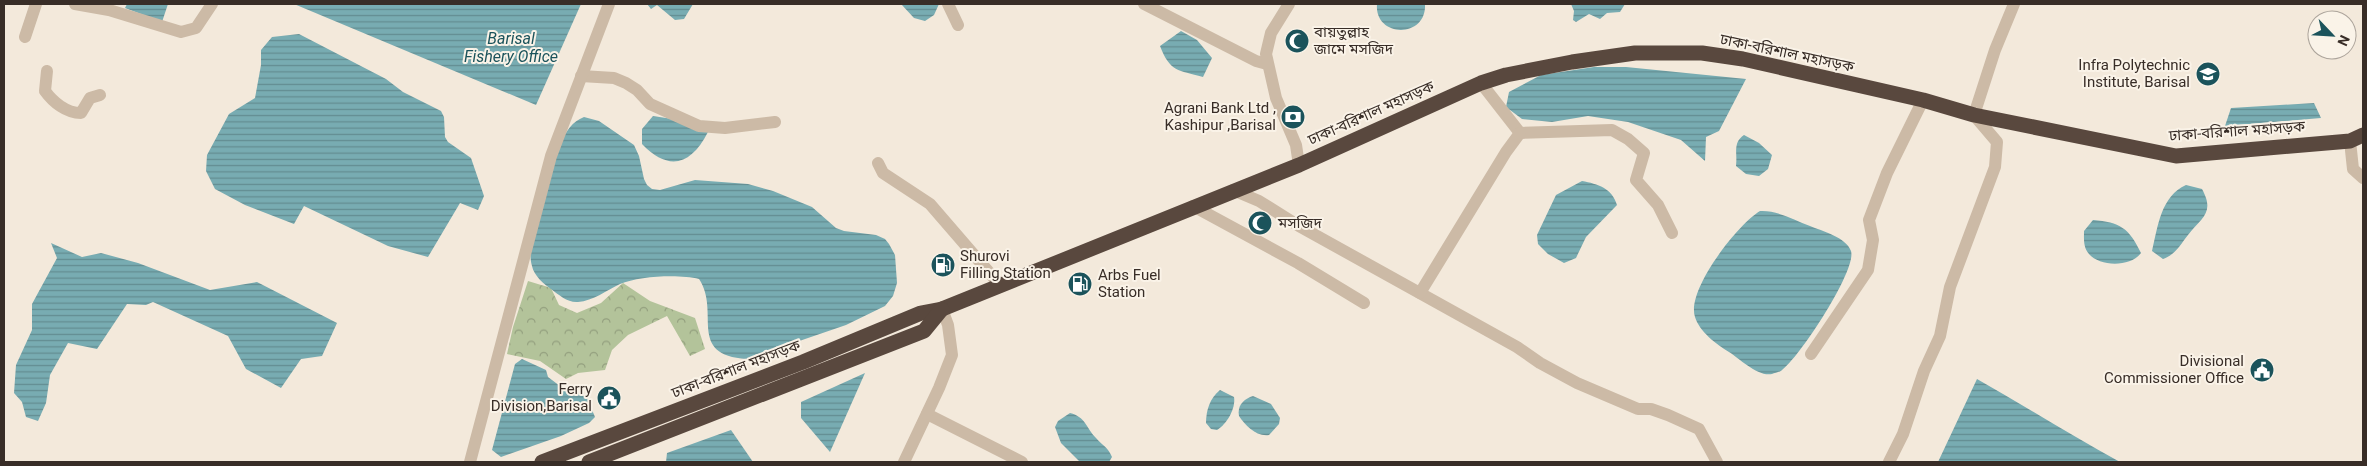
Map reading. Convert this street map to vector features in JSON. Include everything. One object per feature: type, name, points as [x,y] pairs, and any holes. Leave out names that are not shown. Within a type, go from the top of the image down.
[{"type":"highway","name":"ঢাকা-বরিশাল মহাসড়ক","points":[[542,462],[803,362],[921,313],[942,310],[1233,190],[1299,165],[1481,83],[1506,75],[1599,58],[1635,53],[1702,53],[1743,59],[1923,100],[1974,115],[2176,156],[2357,138]]},
{"type":"highway","name":"ঢাকা-বরিশাল মহাসড়ক","points":[[589,462],[924,331],[942,310]]},
{"type":"street","points":[[24,37],[36,4]]},
{"type":"street","points":[[75,4],[109,10],[180,32],[196,28],[212,4]]},
{"type":"street","points":[[470,462],[551,156],[609,4]]},
{"type":"street","points":[[948,4],[958,24]]},
{"type":"street","points":[[1144,4],[1256,61],[1267,64]]},
{"type":"street","points":[[1289,4],[1271,33],[1266,54],[1276,98],[1296,145],[1299,165]]},
{"type":"street","points":[[1889,462],[1902,434],[1924,371],[1940,336],[1950,287],[1995,166],[1997,142],[1974,115],[1995,50],[2014,4]]},
{"type":"street","points":[[47,71],[45,91],[50,99],[73,113],[81,113],[90,98],[100,95]]},
{"type":"street","points":[[582,76],[614,78],[626,83],[637,90],[650,104],[700,126],[725,128],[775,122]]},
{"type":"street","points":[[1481,83],[1520,134]]},
{"type":"street","points":[[1811,354],[1868,270],[1873,240],[1869,220],[1887,173],[1923,100]]},
{"type":"street","points":[[1520,134],[1612,130],[1628,139],[1644,153],[1636,180],[1658,205],[1672,233]]},
{"type":"street","points":[[1420,293],[1497,166],[1520,134]]},
{"type":"street","points":[[2357,138],[2353,170],[2363,178]]},
{"type":"street","points":[[878,163],[883,173],[930,204],[1000,285]]},
{"type":"street","points":[[1233,190],[1259,201],[1577,383],[1638,409],[1651,409],[1668,414],[1699,429],[1717,462]]},
{"type":"street","points":[[1194,206],[1298,263],[1364,303]]},
{"type":"street","points":[[904,462],[952,355],[948,325],[942,310]]},
{"type":"street","points":[[927,414],[1022,462]]},
{"type":"green space","points":[[528,281],[551,288],[559,305],[577,313],[601,303],[623,283],[650,301],[695,318],[705,349],[690,356],[667,316],[628,335],[612,350],[605,370],[578,373],[566,379],[540,361],[507,354],[513,327]]},
{"type":"water","points":[[127,4],[168,4],[162,22],[125,8]]},
{"type":"water","name":"Barisal Fishery Office","points":[[294,4],[581,4],[536,105]]},
{"type":"water","points":[[647,4],[693,4],[684,19],[675,20],[657,5],[651,9]]},
{"type":"water","points":[[901,4],[939,4],[934,15],[925,21],[914,18]]},
{"type":"water","points":[[1377,4],[1425,4],[1423,15],[1418,24],[1401,30],[1391,28],[1384,23],[1378,15]]},
{"type":"water","points":[[1571,4],[1625,4],[1620,12],[1607,13],[1600,19],[1589,14],[1576,22],[1573,20],[1574,11]]},
{"type":"water","points":[[1181,31],[1197,40],[1212,58],[1203,77],[1176,69],[1167,61],[1164,55],[1160,46]]},
{"type":"water","points":[[299,34],[386,79],[403,92],[441,111],[444,117],[445,137],[448,142],[471,158],[484,196],[478,210],[460,203],[428,257],[388,246],[304,206],[294,224],[245,205],[215,189],[206,171],[207,155],[229,114],[255,98],[261,65],[261,50],[272,37]]},
{"type":"water","points":[[1594,67],[1626,67],[1746,79],[1719,131],[1706,137],[1705,161],[1681,140],[1628,122],[1588,116],[1552,122],[1522,119],[1506,107],[1509,92],[1541,75]]},
{"type":"water","points":[[2314,103],[2321,118],[2225,126],[2231,108]]},
{"type":"water","points":[[653,116],[679,120],[708,132],[694,152],[687,158],[679,161],[661,159],[642,144],[642,129]]},
{"type":"water","points":[[584,117],[599,121],[634,145],[639,156],[644,179],[652,189],[660,190],[695,180],[748,184],[773,191],[812,207],[836,228],[844,231],[876,235],[885,239],[895,255],[897,283],[893,296],[885,306],[846,325],[747,359],[728,356],[717,349],[711,341],[708,330],[705,292],[699,279],[691,277],[659,277],[638,279],[620,284],[584,301],[574,302],[564,298],[545,285],[535,273],[530,256],[531,245],[536,222],[561,142],[570,127]]},
{"type":"water","points":[[1744,135],[1759,143],[1772,155],[1768,169],[1759,176],[1746,174],[1736,166],[1737,145],[1740,138]]},
{"type":"water","points":[[1582,181],[1604,188],[1612,194],[1617,205],[1586,237],[1576,258],[1564,263],[1548,254],[1538,244],[1537,235],[1556,195]]},
{"type":"water","points":[[2186,185],[2202,189],[2206,197],[2207,209],[2202,219],[2177,249],[2163,259],[2152,251],[2159,222],[2171,196]]},
{"type":"water","points":[[1760,211],[1779,214],[1833,235],[1844,242],[1851,251],[1845,276],[1813,332],[1790,362],[1781,371],[1772,374],[1761,373],[1749,367],[1719,346],[1700,327],[1695,317],[1694,305],[1706,275],[1727,243],[1739,229]]},
{"type":"water","points":[[2093,220],[2110,222],[2123,228],[2137,244],[2141,253],[2130,261],[2115,264],[2094,258],[2087,251],[2084,240],[2084,231]]},
{"type":"water","points":[[51,243],[82,257],[101,253],[138,263],[210,290],[257,282],[337,323],[322,356],[301,359],[281,388],[246,369],[228,336],[153,302],[146,305],[127,304],[97,349],[68,343],[50,375],[46,403],[38,421],[26,417],[22,402],[14,393],[16,365],[32,330],[32,304],[57,258]]},
{"type":"water","points":[[522,359],[546,370],[548,377],[560,386],[566,384],[587,398],[595,417],[589,423],[561,436],[501,457],[492,450],[515,364]]},
{"type":"water","points":[[865,373],[830,452],[801,418],[801,402]]},
{"type":"water","points":[[1977,379],[2084,441],[2120,462],[1938,462]]},
{"type":"water","points":[[1220,390],[1234,397],[1234,406],[1224,424],[1217,430],[1211,429],[1206,423],[1206,418],[1211,401]]},
{"type":"water","points":[[1253,396],[1271,404],[1280,418],[1279,424],[1269,435],[1255,432],[1239,416],[1239,409],[1242,403]]},
{"type":"water","points":[[1070,413],[1083,420],[1107,449],[1112,457],[1109,462],[1080,462],[1061,443],[1055,427],[1058,421]]},
{"type":"water","points":[[731,430],[753,462],[666,462],[667,453]]},
{"type":"place","name":"বায়তুল্লাহ জামে মসজিদ","points":[[1297,41]]},
{"type":"place","name":"Infra Polytechnic Institute, Barisal","points":[[2208,74]]},
{"type":"place","name":"Agrani Bank Ltd , Kashipur ,Barisal","points":[[1293,117]]},
{"type":"place","name":"মসজিদ","points":[[1260,223]]},
{"type":"place","name":"Shurovi Filling Station","points":[[943,265]]},
{"type":"place","name":"Arbs Fuel Station","points":[[1080,284]]},
{"type":"place","name":"Divisional Commissioner Office","points":[[2262,370]]},
{"type":"place","name":"Ferry Division,Barisal","points":[[609,398]]}]
